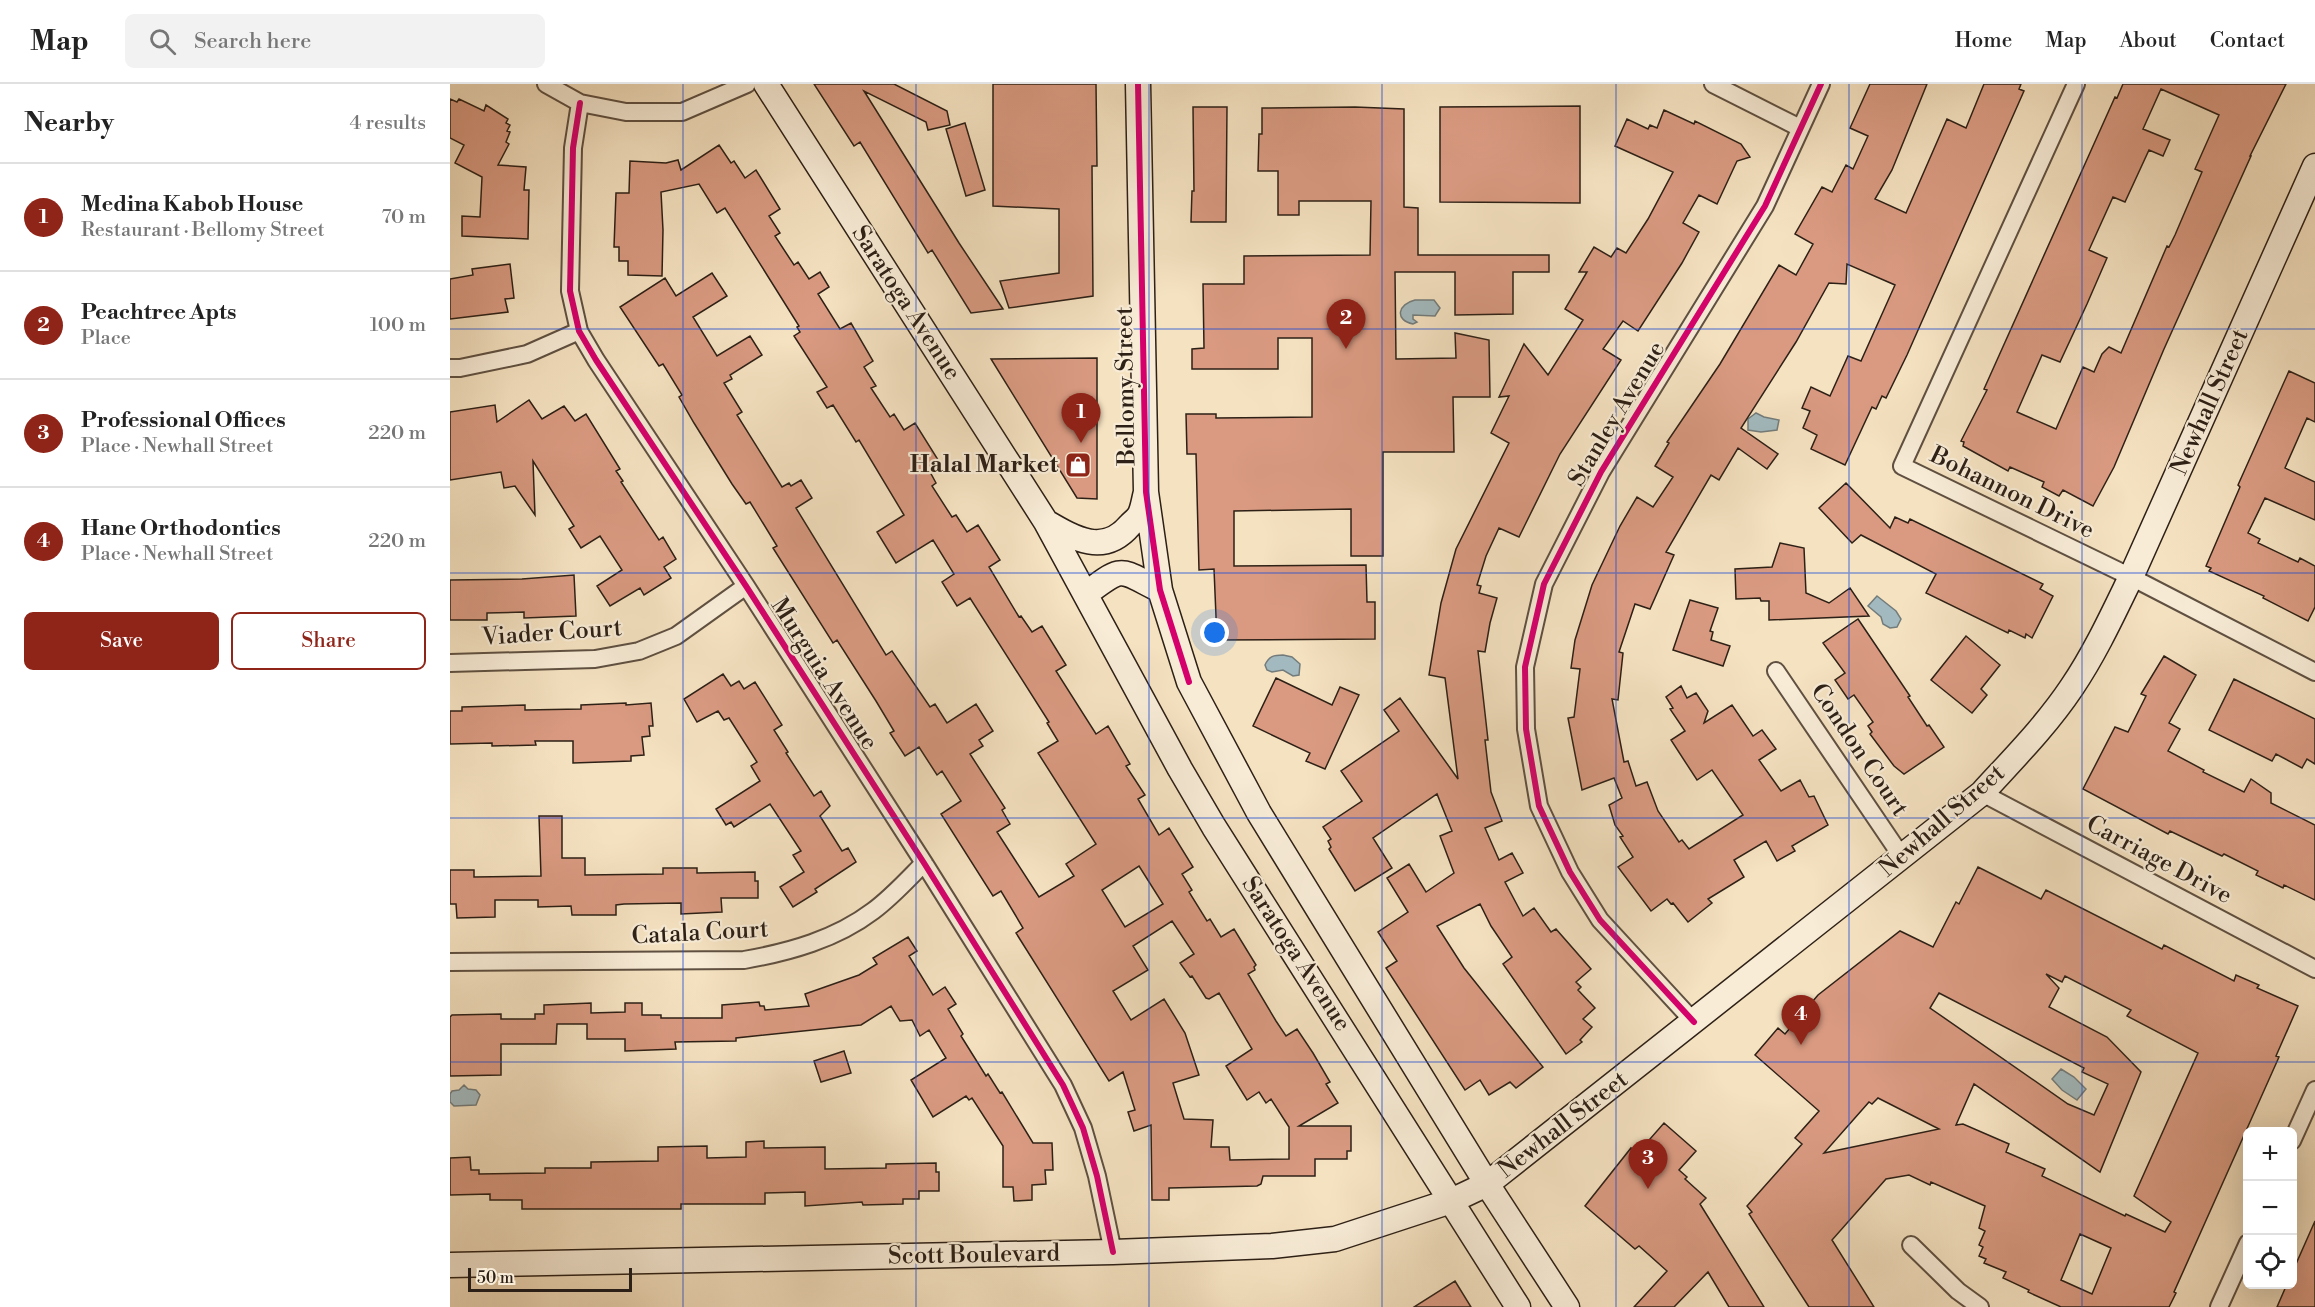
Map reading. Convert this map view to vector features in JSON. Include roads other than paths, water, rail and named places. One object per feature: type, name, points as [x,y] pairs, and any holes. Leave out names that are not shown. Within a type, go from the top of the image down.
[{"type":"main road","name":"Saratoga Avenue","points":[[766,84],[1046,522],[1214,827],[1518,1307]]},
{"type":"main road","name":"Bellomy Street","points":[[1138,84],[1146,492],[1160,590],[1189,682]]},
{"type":"main road","name":"Newhall Street","points":[[1487,1184],[1982,793],[2033,737],[2072,687],[2131,577],[2315,166]]},
{"type":"main road","points":[[1046,522],[1083,541],[1100,543],[1123,534],[1140,514],[1146,492]]},
{"type":"main road","points":[[1086,594],[1108,577],[1118,573],[1129,573],[1160,590]]},
{"type":"main road","name":"Saratoga Avenue","points":[[1189,682],[1259,813],[1487,1184],[1567,1307]]},
{"type":"main road","name":"Scott Boulevard","points":[[450,1265],[1113,1252],[1272,1246],[1335,1239],[1451,1201],[1487,1184]]},
{"type":"street","points":[[546,84],[580,103],[626,112],[682,112],[747,84]]},
{"type":"street","points":[[1713,84],[1800,128]]},
{"type":"street","name":"Stanley Avenue","points":[[1694,1022],[1600,920],[1570,872],[1539,806],[1526,729],[1524,666],[1544,584],[1576,516],[1600,472],[1765,206],[1821,84]]},
{"type":"street","name":"Bohannon Drive","points":[[2076,84],[1902,466],[2131,577],[2315,672]]},
{"type":"street","name":"Murguia Avenue","points":[[580,103],[573,148],[570,291],[579,331],[924,863],[1063,1085],[1083,1128],[1098,1176],[1113,1252]]},
{"type":"street","points":[[450,368],[527,354],[579,331]]},
{"type":"street","name":"Viader Court","points":[[450,663],[595,659],[639,651],[676,636],[746,586]]},
{"type":"street","name":"Condon Court","points":[[1776,671],[1902,857]]},
{"type":"street","name":"Carriage Drive","points":[[1982,793],[2315,969]]},
{"type":"street","name":"Catala Court","points":[[450,962],[744,960],[788,952],[831,936],[873,911],[924,863]]},
{"type":"street","points":[[2297,1130],[2315,1090]]},
{"type":"street","points":[[1911,1245],[1958,1291],[1980,1307]]},
{"type":"street","points":[[2219,1307],[2243,1252]]},
{"type":"water","points":[[1415,300],[1434,300],[1440,308],[1435,316],[1413,315],[1413,319],[1417,322],[1413,324],[1403,319],[1400,312],[1405,305]]},
{"type":"water","points":[[1756,413],[1779,420],[1777,430],[1761,432],[1748,430],[1748,419]]},
{"type":"water","points":[[1877,596],[1896,611],[1901,619],[1897,627],[1890,628],[1883,624],[1881,617],[1868,606]]},
{"type":"water","points":[[1283,655],[1292,657],[1300,664],[1299,675],[1293,676],[1283,670],[1272,672],[1267,670],[1265,665],[1270,658]]},
{"type":"water","points":[[2061,1069],[2074,1077],[2086,1089],[2077,1100],[2062,1090],[2052,1079]]},
{"type":"water","points":[[464,1085],[468,1089],[476,1090],[480,1095],[476,1105],[454,1106],[450,1102],[452,1091],[459,1090]]},
{"type":"place","name":"Peachtree Apts","points":[[1346,349]]},
{"type":"place","name":"Medina Kabob House","points":[[1081,443]]},
{"type":"place","name":"Halal Market","points":[[1078,465]]},
{"type":"place","name":"Hane Orthodontics","points":[[1801,1045]]},
{"type":"place","name":"Professional Offices","points":[[1648,1189]]}]
